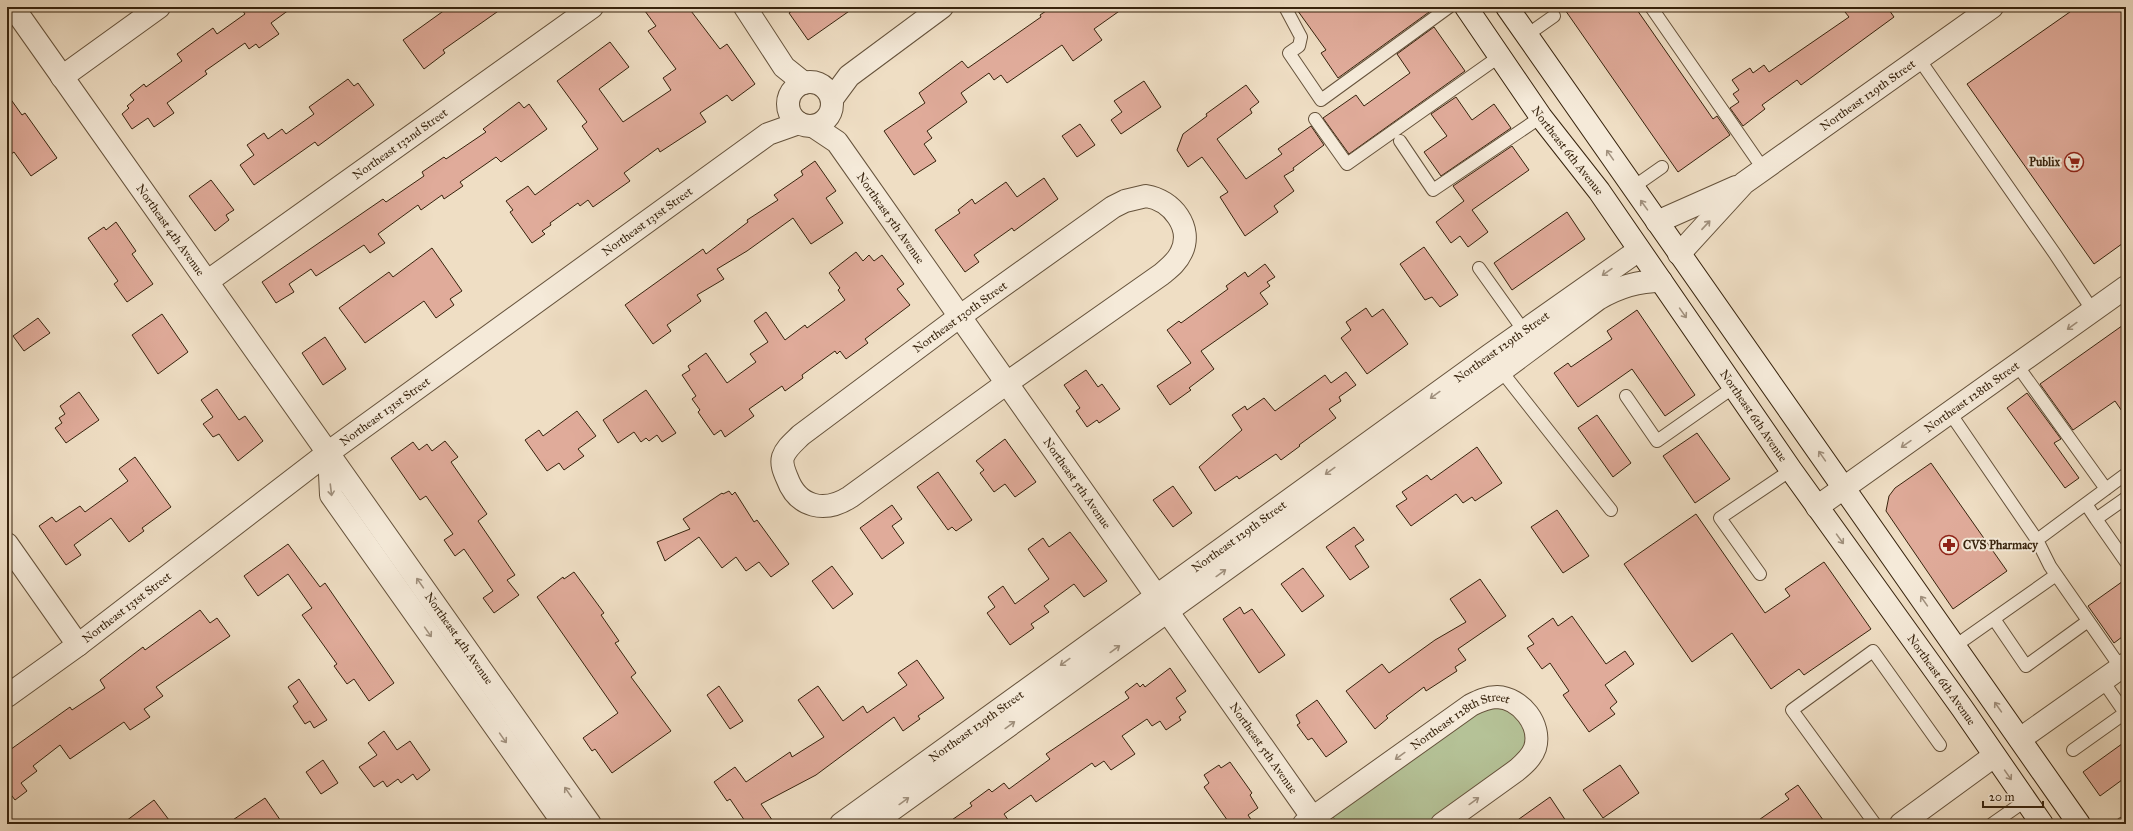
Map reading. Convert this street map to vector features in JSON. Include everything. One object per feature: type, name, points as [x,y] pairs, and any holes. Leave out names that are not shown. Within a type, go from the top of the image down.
[{"type":"street","name":"Northeast 4th Avenue","points":[[13,7],[329,452],[590,824]]},
{"type":"street","points":[[62,78],[159,7]]},
{"type":"street","name":"Northeast 132nd Street","points":[[208,281],[592,7]]},
{"type":"street","name":"Northeast 5th Avenue","points":[[745,7],[809,104],[1162,604],[1311,822]]},
{"type":"street","name":"Northeast 131st Street","points":[[7,696],[78,645],[329,452],[849,76],[942,7]]},
{"type":"street","name":"Northeast 6th Avenue","points":[[1466,7],[1541,117],[1599,191],[1791,470],[1962,708],[2042,824]]},
{"type":"street","points":[[1507,7],[1632,188],[2079,824]]},
{"type":"street","name":"Northeast 129th Street","points":[[1657,222],[1744,184],[1992,7]]},
{"type":"street","name":"Northeast 129th Street","points":[[1679,254],[1744,184]]},
{"type":"street","points":[[1599,191],[1649,237],[1679,254]]},
{"type":"street","name":"Northeast 130th Street","points":[[1146,196],[1154,197],[1163,202],[1177,215],[1182,222],[1184,242],[1182,253],[1175,262],[1162,274],[1007,383],[841,503],[830,506],[809,504],[801,499],[789,483],[782,463],[784,455],[790,445],[959,317],[1125,201],[1146,196]]},
{"type":"street","points":[[1639,250],[1662,261],[1711,299]]},
{"type":"street","name":"Northeast 129th Street","points":[[1496,363],[1524,331],[1639,250]]},
{"type":"street","name":"Northeast 129th Street","points":[[872,824],[1162,604],[1496,363],[1614,289],[1630,284],[1661,281]]},
{"type":"street","name":"Northeast 128th Street","points":[[1817,507],[2126,287]]},
{"type":"street","name":"Northeast 4th Avenue","points":[[329,452],[330,495],[564,824]]},
{"type":"street","points":[[7,544],[78,645]]},
{"type":"street","name":"Northeast 129th Street","points":[[841,824],[1162,604]]},
{"type":"street","points":[[2020,740],[2123,666]]},
{"type":"street","name":"Northeast 128th Street","points":[[1311,822],[1471,705],[1484,698],[1497,697],[1510,699],[1521,706],[1530,718],[1535,729],[1535,749],[1528,760],[1517,770],[1442,824]]},
{"type":"street","points":[[1962,708],[1999,732],[2020,740]]},
{"type":"street","points":[[1901,824],[1994,756]]},
{"type":"lane","points":[[1285,7],[1301,37],[1299,46],[1289,53],[1321,100],[1449,7]]},
{"type":"lane","points":[[1651,7],[1764,170]]},
{"type":"lane","points":[[1527,35],[1554,16]]},
{"type":"lane","points":[[1315,119],[1347,164],[1500,56]]},
{"type":"lane","points":[[1919,59],[2093,311]]},
{"type":"lane","points":[[1400,141],[1434,190],[1541,117]]},
{"type":"lane","points":[[1632,188],[1662,167]]},
{"type":"lane","points":[[1479,268],[1524,331]]},
{"type":"lane","points":[[1496,363],[1611,510]]},
{"type":"lane","points":[[2017,365],[2106,489]]},
{"type":"lane","points":[[1626,396],[1657,441],[1734,387]]},
{"type":"lane","points":[[1950,413],[2037,540],[2056,575],[2088,621],[2123,666]]},
{"type":"lane","points":[[1760,574],[1720,518],[1791,470]]},
{"type":"lane","points":[[2037,540],[2126,474]]},
{"type":"lane","points":[[2096,519],[2126,498]]},
{"type":"lane","points":[[2086,504],[2126,562]]},
{"type":"lane","points":[[1955,646],[2056,575]]},
{"type":"lane","points":[[1994,619],[2026,666],[2088,621]]},
{"type":"lane","points":[[1875,824],[1792,710],[1873,652],[1940,745]]},
{"type":"lane","points":[[2073,750],[2125,713],[2103,681]]},
{"type":"lane","points":[[1992,824],[2025,801]]},
{"type":"lane","points":[[2122,824],[2126,822]]},
{"type":"green space","points":[[1499,705],[1522,719],[1527,738],[1521,757],[1431,824],[1338,824],[1333,817],[1336,810],[1460,719]]},
{"type":"building","points":[[240,7],[293,7],[271,23],[279,34],[259,48],[256,44],[249,49],[245,43],[205,71],[207,74],[167,103],[174,113],[154,127],[148,118],[132,129],[122,114],[129,108],[127,106],[134,100],[130,95],[144,84],[146,87],[182,61],[177,54],[213,28],[217,34],[245,14]]},
{"type":"building","points":[[449,7],[504,7],[443,50],[445,53],[424,69],[403,40]]},
{"type":"building","points":[[642,7],[688,7],[720,49],[727,44],[755,84],[732,101],[727,95],[700,113],[706,122],[660,152],[658,148],[624,173],[630,181],[593,207],[588,200],[580,206],[578,203],[550,223],[551,225],[542,231],[545,234],[532,243],[510,212],[513,210],[506,201],[528,186],[535,195],[598,149],[582,126],[587,122],[557,81],[610,42],[629,67],[599,89],[623,122],[671,90],[663,78],[676,69],[648,31],[656,26]]},
{"type":"building","points":[[798,7],[855,7],[808,40],[789,13]]},
{"type":"building","points":[[1052,7],[1125,7],[1094,29],[1102,40],[1073,61],[1062,45],[1007,83],[1001,75],[994,80],[989,73],[961,93],[967,102],[927,131],[932,138],[924,144],[936,161],[914,175],[884,131],[925,103],[919,93],[962,61],[968,68],[1041,17],[1040,15]]},
{"type":"building","points":[[1295,7],[1436,7],[1338,78],[1321,53],[1326,50]]},
{"type":"building","points":[[1563,7],[1635,7],[1713,119],[1717,116],[1730,135],[1678,172]]},
{"type":"building","points":[[1841,7],[1887,7],[1894,17],[1801,85],[1797,80],[1762,105],[1765,109],[1743,126],[1730,108],[1739,102],[1733,94],[1739,90],[1732,80],[1750,68],[1753,73],[1764,65],[1769,72],[1849,17]]},
{"type":"building","name":"Publix","points":[[2077,7],[2126,7],[2126,241],[2094,264],[1967,84]]},
{"type":"building","points":[[1434,27],[1465,71],[1349,154],[1323,118],[1356,95],[1364,106],[1410,73],[1397,54]]},
{"type":"building","points":[[348,79],[354,86],[358,83],[374,105],[318,146],[315,142],[254,185],[240,165],[254,155],[247,145],[264,133],[268,139],[282,129],[286,134],[314,114],[309,107]]},
{"type":"building","points":[[1144,81],[1161,107],[1121,134],[1111,120],[1122,112],[1114,101]]},
{"type":"building","points":[[1246,85],[1259,102],[1250,109],[1252,113],[1217,139],[1246,179],[1282,154],[1278,149],[1311,126],[1324,145],[1293,168],[1294,170],[1284,176],[1294,191],[1274,206],[1278,212],[1245,236],[1220,197],[1228,192],[1202,157],[1188,167],[1177,150],[1183,134],[1207,116],[1206,114]]},
{"type":"building","points":[[7,94],[22,115],[25,113],[57,158],[31,176],[14,152],[7,157]]},
{"type":"building","points":[[1456,97],[1472,120],[1494,104],[1511,128],[1441,176],[1424,152],[1447,136],[1431,114]]},
{"type":"building","points":[[519,102],[524,108],[529,104],[547,129],[501,162],[496,157],[460,182],[463,186],[444,199],[442,195],[421,210],[418,205],[378,234],[385,243],[370,253],[364,245],[316,276],[311,269],[289,284],[294,292],[276,303],[262,282],[383,199],[386,202],[424,176],[422,172],[444,157],[446,159],[486,132],[483,129]]},
{"type":"building","points":[[1080,124],[1095,145],[1077,157],[1062,136]]},
{"type":"building","points":[[1512,146],[1529,170],[1472,210],[1488,232],[1468,247],[1460,236],[1451,243],[1436,222],[1464,201],[1453,186]]},
{"type":"building","points":[[815,161],[836,191],[826,198],[843,223],[811,244],[793,218],[747,251],[717,269],[724,279],[697,295],[701,301],[667,325],[671,331],[653,344],[625,305],[703,249],[706,254],[748,222],[747,220],[778,200],[774,195],[803,175],[801,171]]},
{"type":"building","points":[[1044,178],[1058,199],[1014,231],[1012,228],[974,255],[979,262],[965,272],[935,230],[960,213],[958,210],[972,199],[975,204],[1006,182],[1017,197]]},
{"type":"building","points":[[211,180],[234,210],[226,215],[229,220],[215,231],[189,196]]},
{"type":"building","points":[[1567,212],[1585,239],[1512,290],[1494,263]]},
{"type":"building","points":[[116,222],[136,251],[132,254],[153,284],[127,302],[114,284],[118,281],[88,238],[104,227],[106,230]]},
{"type":"building","points":[[1424,247],[1458,295],[1440,307],[1432,297],[1425,300],[1400,264]]},
{"type":"building","points":[[432,248],[462,291],[450,299],[454,305],[436,318],[424,301],[365,343],[339,308],[389,272],[393,277]]},
{"type":"building","points":[[856,252],[863,261],[869,255],[874,261],[882,255],[904,284],[897,289],[910,305],[865,339],[868,343],[846,359],[840,351],[837,354],[835,351],[802,375],[803,378],[785,391],[782,386],[749,409],[754,416],[725,437],[721,430],[714,435],[698,412],[700,410],[692,399],[696,396],[682,375],[690,370],[688,366],[706,353],[727,383],[756,362],[750,354],[768,342],[754,321],[766,312],[785,340],[805,325],[807,328],[845,300],[838,290],[840,288],[829,273]]},
{"type":"building","points":[[1265,264],[1275,277],[1267,282],[1270,286],[1260,293],[1268,304],[1201,351],[1214,369],[1189,388],[1191,390],[1170,405],[1157,386],[1191,363],[1167,330],[1179,321],[1181,323],[1228,289],[1226,286],[1245,272],[1248,277]]},
{"type":"building","points":[[1366,308],[1372,317],[1383,309],[1408,344],[1367,374],[1341,338],[1351,330],[1346,322]]},
{"type":"building","points":[[1637,310],[1695,395],[1665,416],[1632,369],[1578,407],[1554,373],[1568,363],[1571,367],[1612,339],[1607,331]]},
{"type":"building","points":[[162,314],[188,352],[158,374],[132,335]]},
{"type":"building","points":[[38,318],[50,333],[24,351],[13,336]]},
{"type":"building","points":[[2126,323],[2126,417],[2115,401],[2073,430],[2040,384]]},
{"type":"building","points":[[325,337],[346,369],[323,385],[302,353]]},
{"type":"building","points":[[1086,370],[1098,387],[1102,384],[1120,409],[1099,423],[1097,420],[1087,427],[1076,411],[1080,408],[1064,385]]},
{"type":"building","points":[[1346,372],[1356,385],[1339,397],[1341,401],[1329,409],[1336,418],[1281,460],[1276,454],[1239,479],[1237,476],[1215,491],[1199,467],[1242,430],[1232,415],[1245,406],[1247,410],[1264,398],[1275,411],[1325,375],[1331,383]]},
{"type":"building","points":[[217,389],[239,420],[245,416],[263,441],[238,461],[219,434],[213,437],[203,424],[213,417],[201,400]]},
{"type":"building","points":[[646,390],[676,433],[662,442],[657,435],[649,441],[646,438],[641,442],[634,432],[618,443],[603,420]]},
{"type":"building","points":[[79,392],[99,420],[66,443],[55,428],[62,423],[59,418],[65,414],[60,406]]},
{"type":"building","points":[[2027,393],[2061,439],[2054,443],[2079,478],[2065,488],[2007,408]]},
{"type":"building","points":[[577,411],[596,436],[578,449],[584,456],[564,470],[559,463],[547,471],[525,440],[539,430],[543,436]]},
{"type":"building","points":[[1597,415],[1631,463],[1613,477],[1578,428]]},
{"type":"building","points":[[1697,433],[1730,479],[1695,503],[1663,456]]},
{"type":"building","points":[[1005,439],[1036,482],[1015,497],[1005,484],[994,492],[980,473],[984,470],[976,461]]},
{"type":"building","points":[[445,441],[458,457],[451,462],[487,514],[478,521],[515,575],[507,580],[519,595],[494,613],[483,598],[493,591],[464,549],[455,556],[444,540],[453,534],[426,496],[420,500],[391,458],[413,442],[419,450],[427,444],[432,451]]},
{"type":"building","points":[[1477,447],[1502,483],[1475,501],[1472,497],[1463,503],[1456,494],[1411,526],[1396,506],[1407,499],[1402,492],[1427,475],[1431,480]]},
{"type":"building","points":[[135,457],[171,507],[142,528],[144,531],[129,542],[111,518],[74,545],[81,555],[66,565],[39,526],[52,517],[56,522],[80,506],[85,512],[128,481],[119,469]]},
{"type":"building","name":"CVS Pharmacy","points":[[1931,463],[2007,571],[1953,609],[1886,511],[1889,496],[1895,488]]},
{"type":"building","points":[[938,472],[972,520],[956,531],[952,527],[948,530],[917,487]]},
{"type":"building","points":[[1173,486],[1192,513],[1173,527],[1153,500]]},
{"type":"building","points":[[729,491],[732,495],[735,492],[754,522],[757,520],[789,564],[771,577],[759,562],[746,571],[736,557],[722,568],[699,537],[665,561],[657,542],[690,529],[683,519],[722,493],[723,494]]},
{"type":"building","points":[[892,505],[902,519],[892,526],[904,543],[882,559],[860,528]]},
{"type":"building","points":[[1557,510],[1589,556],[1563,573],[1531,527]]},
{"type":"building","points":[[1696,514],[1765,613],[1790,596],[1785,589],[1824,562],[1871,629],[1804,675],[1799,669],[1771,689],[1732,633],[1692,662],[1624,564]]},
{"type":"building","points":[[1354,527],[1364,540],[1355,546],[1369,567],[1350,580],[1326,547]]},
{"type":"building","points":[[1070,532],[1107,581],[1084,597],[1074,584],[1044,606],[1049,612],[1031,624],[1034,628],[1010,645],[987,613],[995,607],[988,597],[1003,586],[1015,604],[1049,579],[1028,549],[1043,538],[1049,547]]},
{"type":"building","points":[[288,544],[320,587],[325,583],[394,683],[369,701],[354,679],[347,684],[334,666],[337,664],[302,615],[312,608],[288,574],[258,596],[244,576]]},
{"type":"building","points":[[832,566],[853,594],[833,609],[812,581]]},
{"type":"building","points":[[1303,568],[1324,596],[1302,612],[1281,584]]},
{"type":"building","points":[[574,572],[604,613],[601,615],[619,641],[615,643],[636,673],[631,677],[671,731],[612,773],[595,749],[592,751],[583,738],[618,713],[537,597],[563,577],[564,579]]},
{"type":"building","points":[[1480,579],[1506,616],[1458,649],[1466,660],[1455,667],[1457,671],[1426,691],[1424,687],[1386,716],[1388,718],[1375,729],[1346,691],[1382,664],[1389,673],[1435,640],[1466,622],[1450,599]]},
{"type":"building","points":[[2126,579],[2126,634],[2114,643],[2088,606]]},
{"type":"building","points":[[1240,607],[1244,614],[1252,609],[1285,655],[1259,673],[1223,619]]},
{"type":"building","points":[[200,610],[210,623],[217,618],[230,636],[156,687],[163,696],[144,709],[150,717],[130,730],[124,722],[70,759],[60,745],[33,766],[37,771],[21,783],[27,791],[15,800],[9,792],[7,793],[7,752],[70,707],[72,710],[105,688],[100,680],[143,647],[145,650]]},
{"type":"building","points":[[1572,616],[1606,664],[1625,651],[1634,664],[1605,685],[1617,702],[1610,708],[1615,714],[1589,732],[1563,695],[1569,691],[1550,663],[1542,669],[1527,648],[1534,644],[1528,636],[1553,618],[1558,626]]},
{"type":"building","points":[[917,660],[944,698],[918,716],[920,719],[903,731],[894,717],[816,775],[761,804],[775,824],[747,824],[730,799],[727,801],[714,782],[735,767],[746,782],[790,752],[792,757],[824,737],[798,700],[818,686],[843,721],[863,706],[867,713],[907,685],[898,673]]},
{"type":"building","points":[[1170,668],[1186,691],[1176,698],[1186,712],[1179,717],[1181,720],[1166,730],[1160,721],[1152,726],[1147,719],[1122,736],[1135,754],[1111,770],[1104,761],[1095,767],[1092,763],[1036,802],[1031,795],[1004,814],[1011,824],[946,824],[972,806],[970,803],[989,789],[992,792],[1004,783],[1009,789],[1050,759],[1046,754],[1129,698],[1125,692],[1137,683],[1140,687],[1143,684],[1145,687]]},
{"type":"building","points":[[299,679],[327,720],[314,728],[310,721],[305,724],[293,706],[298,702],[288,687]]},
{"type":"building","points":[[719,686],[743,721],[730,729],[707,695]]},
{"type":"building","points":[[1317,700],[1347,742],[1326,757],[1312,738],[1308,740],[1297,725],[1300,723],[1296,715]]},
{"type":"building","points":[[384,731],[397,750],[410,741],[430,770],[417,780],[413,774],[401,783],[398,779],[387,787],[383,781],[374,787],[359,767],[377,755],[368,743]]},
{"type":"building","points":[[2126,741],[2126,777],[2100,796],[2083,772]]},
{"type":"building","points":[[323,760],[338,783],[321,794],[306,772]]},
{"type":"building","points":[[1230,762],[1252,793],[1250,795],[1258,808],[1248,815],[1254,824],[1230,824],[1204,787],[1209,783],[1204,775],[1219,765],[1221,768]]},
{"type":"building","points":[[1620,765],[1639,793],[1603,818],[1583,790]]},
{"type":"building","points":[[1798,785],[1826,824],[1753,824],[1789,799],[1785,794]]},
{"type":"building","points":[[1550,797],[1568,824],[1512,824]]},
{"type":"building","points":[[265,798],[283,824],[227,824]]},
{"type":"building","points":[[154,800],[172,824],[122,824]]},
{"type":"place","name":"Publix","points":[[2074,162]]},
{"type":"place","name":"CVS Pharmacy","points":[[1949,545]]}]
